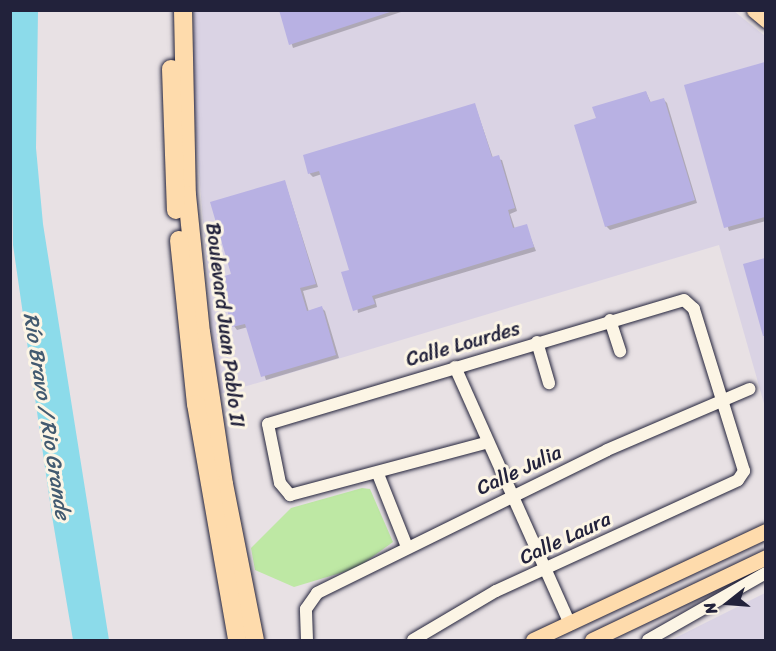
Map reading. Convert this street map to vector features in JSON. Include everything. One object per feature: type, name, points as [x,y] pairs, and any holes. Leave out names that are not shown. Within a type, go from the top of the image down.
[{"type":"highway","name":"Boulevard Juan Pablo II","points":[[172,10],[172,140],[182,279],[196,405],[237,640]]},
{"type":"highway","name":"Boulevard Juan Pablo II","points":[[183,10],[187,195],[201,332],[219,453],[255,640]]},
{"type":"main road","points":[[754,10],[765,20]]},
{"type":"main road","points":[[532,640],[765,531]]},
{"type":"main road","points":[[592,640],[765,557]]},
{"type":"street","name":"Calle Lourdes","points":[[378,474],[290,495],[280,483],[268,424],[273,420],[680,299],[694,309],[725,399]]},
{"type":"street","points":[[610,320],[620,351]]},
{"type":"street","points":[[537,342],[549,383]]},
{"type":"street","points":[[455,367],[486,443],[570,624]]},
{"type":"street","name":"Calle Julia","points":[[307,640],[306,609],[312,597],[510,496],[749,389]]},
{"type":"street","name":"Calle Laura","points":[[413,640],[496,591],[738,480],[744,468],[725,399]]},
{"type":"street","points":[[407,547],[378,474],[486,443]]},
{"type":"street","points":[[648,640],[662,637],[765,573]]},
{"type":"shaded area","points":[[194,11],[734,11],[765,36],[765,407],[719,245],[217,395],[193,98]]},
{"type":"shaded area","points":[[765,593],[765,640],[671,640]]},
{"type":"green space","points":[[362,488],[370,489],[393,542],[357,568],[294,587],[255,570],[251,548],[291,508]]},
{"type":"water","name":"Río Bravo / Rio Grande","points":[[10,11],[38,11],[36,148],[43,224],[109,640],[73,640],[52,516],[13,245]]},
{"type":"building","points":[[279,10],[389,10],[390,12],[289,45]]},
{"type":"building","points":[[765,62],[765,217],[724,228],[684,85]]},
{"type":"building","points":[[646,91],[650,102],[664,98],[695,200],[605,227],[574,125],[596,118],[592,107]]},
{"type":"building","points":[[475,103],[492,157],[499,155],[515,208],[508,210],[513,228],[527,224],[534,247],[372,296],[375,304],[353,311],[341,272],[349,270],[319,171],[308,174],[303,155]]},
{"type":"building","points":[[285,180],[316,284],[300,288],[307,311],[322,306],[336,355],[261,377],[245,324],[232,327],[218,278],[231,274],[210,202]]},
{"type":"building","points":[[765,258],[765,336],[763,336],[743,264]]}]
